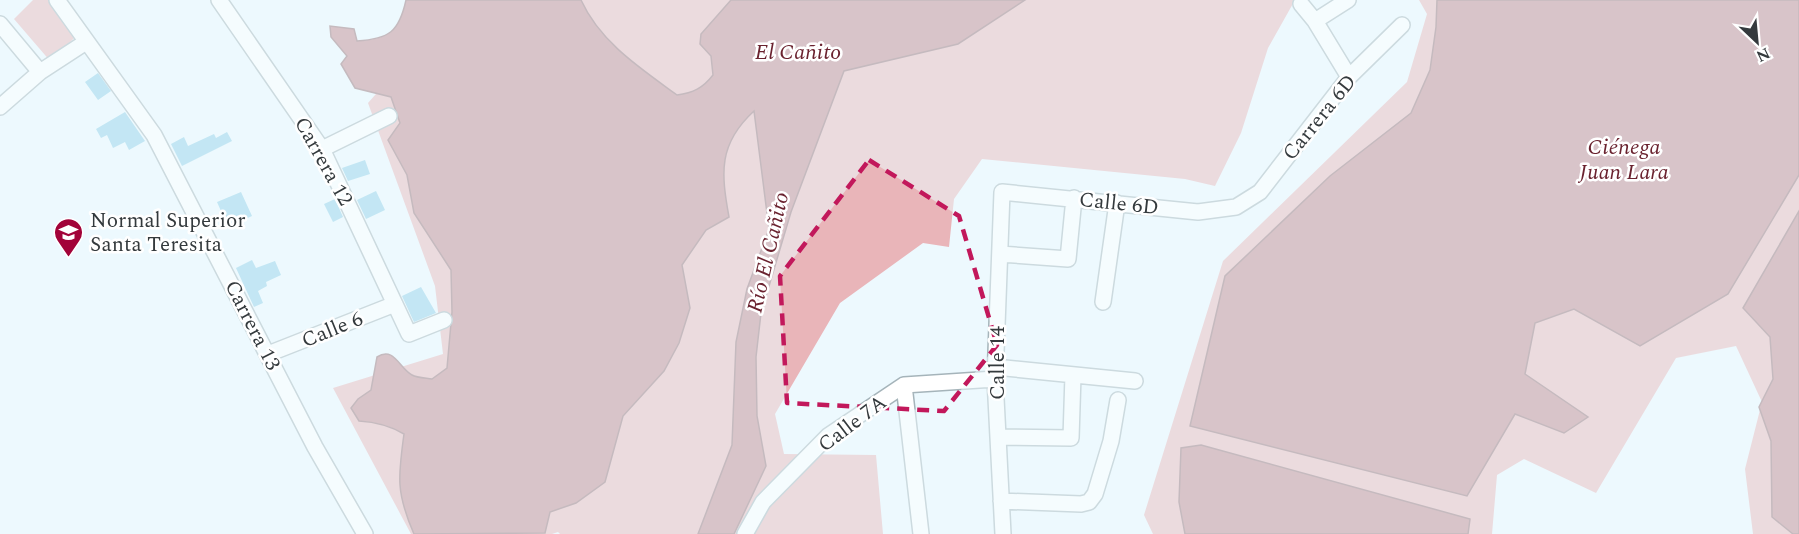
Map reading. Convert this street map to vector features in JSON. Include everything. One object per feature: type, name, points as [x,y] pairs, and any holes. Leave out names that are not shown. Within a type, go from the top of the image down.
[{"type":"street","name":"Carrera 13","points":[[57,0],[154,135],[315,447],[364,534]]},
{"type":"street","name":"Carrera 12","points":[[219,0],[322,149],[409,334],[444,320]]},
{"type":"street","points":[[1315,21],[1348,0]]},
{"type":"street","points":[[1301,4],[1315,21],[1349,77]]},
{"type":"street","points":[[0,24],[40,72]]},
{"type":"street","name":"Carrera 6D","points":[[1236,207],[1260,192],[1349,77],[1402,25]]},
{"type":"street","points":[[0,107],[40,72],[86,42]]},
{"type":"street","points":[[322,149],[389,116]]},
{"type":"street","name":"Calle 6D","points":[[1002,192],[1198,212],[1236,207]]},
{"type":"street","name":"Calle 14","points":[[1002,192],[995,373],[1002,534]]},
{"type":"street","points":[[1000,254],[1068,259],[1074,198]]},
{"type":"street","points":[[1103,302],[1117,203]]},
{"type":"street","name":"Calle 6","points":[[268,354],[395,304]]},
{"type":"street","name":"Calle 7A","points":[[745,534],[763,502],[828,436],[904,385],[995,373],[1074,375],[1135,381]]},
{"type":"street","points":[[998,437],[1071,438],[1074,375]]},
{"type":"street","points":[[904,385],[921,534]]},
{"type":"street","points":[[1001,501],[1081,504],[1089,502],[1095,494],[1111,441],[1118,400]]},
{"type":"highlighted area","points":[[869,160],[959,216],[997,345],[944,411],[787,403],[780,276]]},
{"type":"shaded area","points":[[33,0],[49,0],[78,34],[51,62],[14,19]]},
{"type":"shaded area","points":[[459,0],[1295,0],[1268,48],[1241,133],[1215,186],[1185,179],[982,159],[954,199],[949,247],[923,243],[840,303],[775,414],[784,454],[876,455],[883,534],[560,534],[558,532],[552,534],[411,534],[333,388],[443,354],[435,286],[368,103]]},
{"type":"shaded area","name":"Ciénega Juan Lara","points":[[1419,0],[1799,0],[1799,534],[1753,534],[1745,469],[1762,402],[1736,346],[1676,358],[1596,493],[1524,459],[1497,475],[1492,534],[1153,534],[1144,515],[1223,261],[1407,82],[1427,14]]},
{"type":"water","points":[[406,0],[581,0],[599,29],[622,53],[677,95],[697,89],[713,75],[711,56],[700,44],[701,34],[731,0],[1025,0],[958,44],[844,71],[791,212],[761,313],[756,357],[757,416],[766,466],[734,534],[698,534],[732,445],[736,342],[747,289],[769,229],[754,111],[742,123],[728,147],[724,187],[729,217],[706,230],[682,265],[690,308],[679,343],[664,371],[623,416],[605,482],[576,503],[550,512],[545,533],[414,534],[401,496],[400,462],[404,434],[382,424],[359,421],[351,408],[358,399],[371,390],[377,357],[383,354],[392,356],[414,376],[432,379],[447,368],[452,312],[451,270],[414,213],[407,175],[388,140],[400,123],[391,97],[355,88],[341,64],[347,56],[331,37],[330,26],[354,29],[357,41],[385,36],[396,27]]},
{"type":"water","name":"Ciénega Juan Lara","points":[[1437,0],[1799,0],[1799,175],[1728,294],[1640,346],[1574,309],[1535,323],[1525,374],[1588,417],[1564,433],[1515,414],[1467,496],[1190,426],[1225,276],[1330,176],[1411,113],[1430,70]]},
{"type":"water","points":[[1799,211],[1799,534],[1793,534],[1772,517],[1771,441],[1759,407],[1773,379],[1770,337],[1743,308]]},
{"type":"water","points":[[1201,445],[1470,519],[1468,534],[1185,534],[1179,502],[1181,448]]},
{"type":"building","points":[[98,73],[111,91],[98,100],[85,82]]},
{"type":"building","points":[[125,112],[145,141],[129,150],[125,142],[113,148],[107,135],[101,138],[96,129]]},
{"type":"building","points":[[227,132],[232,141],[182,166],[171,144],[184,137],[188,146],[214,134],[216,138]]},
{"type":"building","points":[[365,160],[370,174],[348,181],[342,168]]},
{"type":"building","points":[[376,191],[385,210],[366,219],[357,200]]},
{"type":"building","points":[[241,192],[252,216],[228,227],[217,202]]},
{"type":"building","points":[[335,199],[343,217],[333,222],[324,204]]},
{"type":"building","points":[[252,260],[256,268],[275,261],[281,275],[266,282],[267,286],[258,291],[263,303],[254,307],[236,268]]},
{"type":"building","points":[[421,287],[436,313],[414,322],[402,296]]},
{"type":"place","name":"Normal Superior Santa Teresita","points":[[69,258]]},
{"type":"water label","name":"El Cañito","points":[[798,51]]},
{"type":"water label","name":"Río El Cañito","points":[[767,252]]}]
